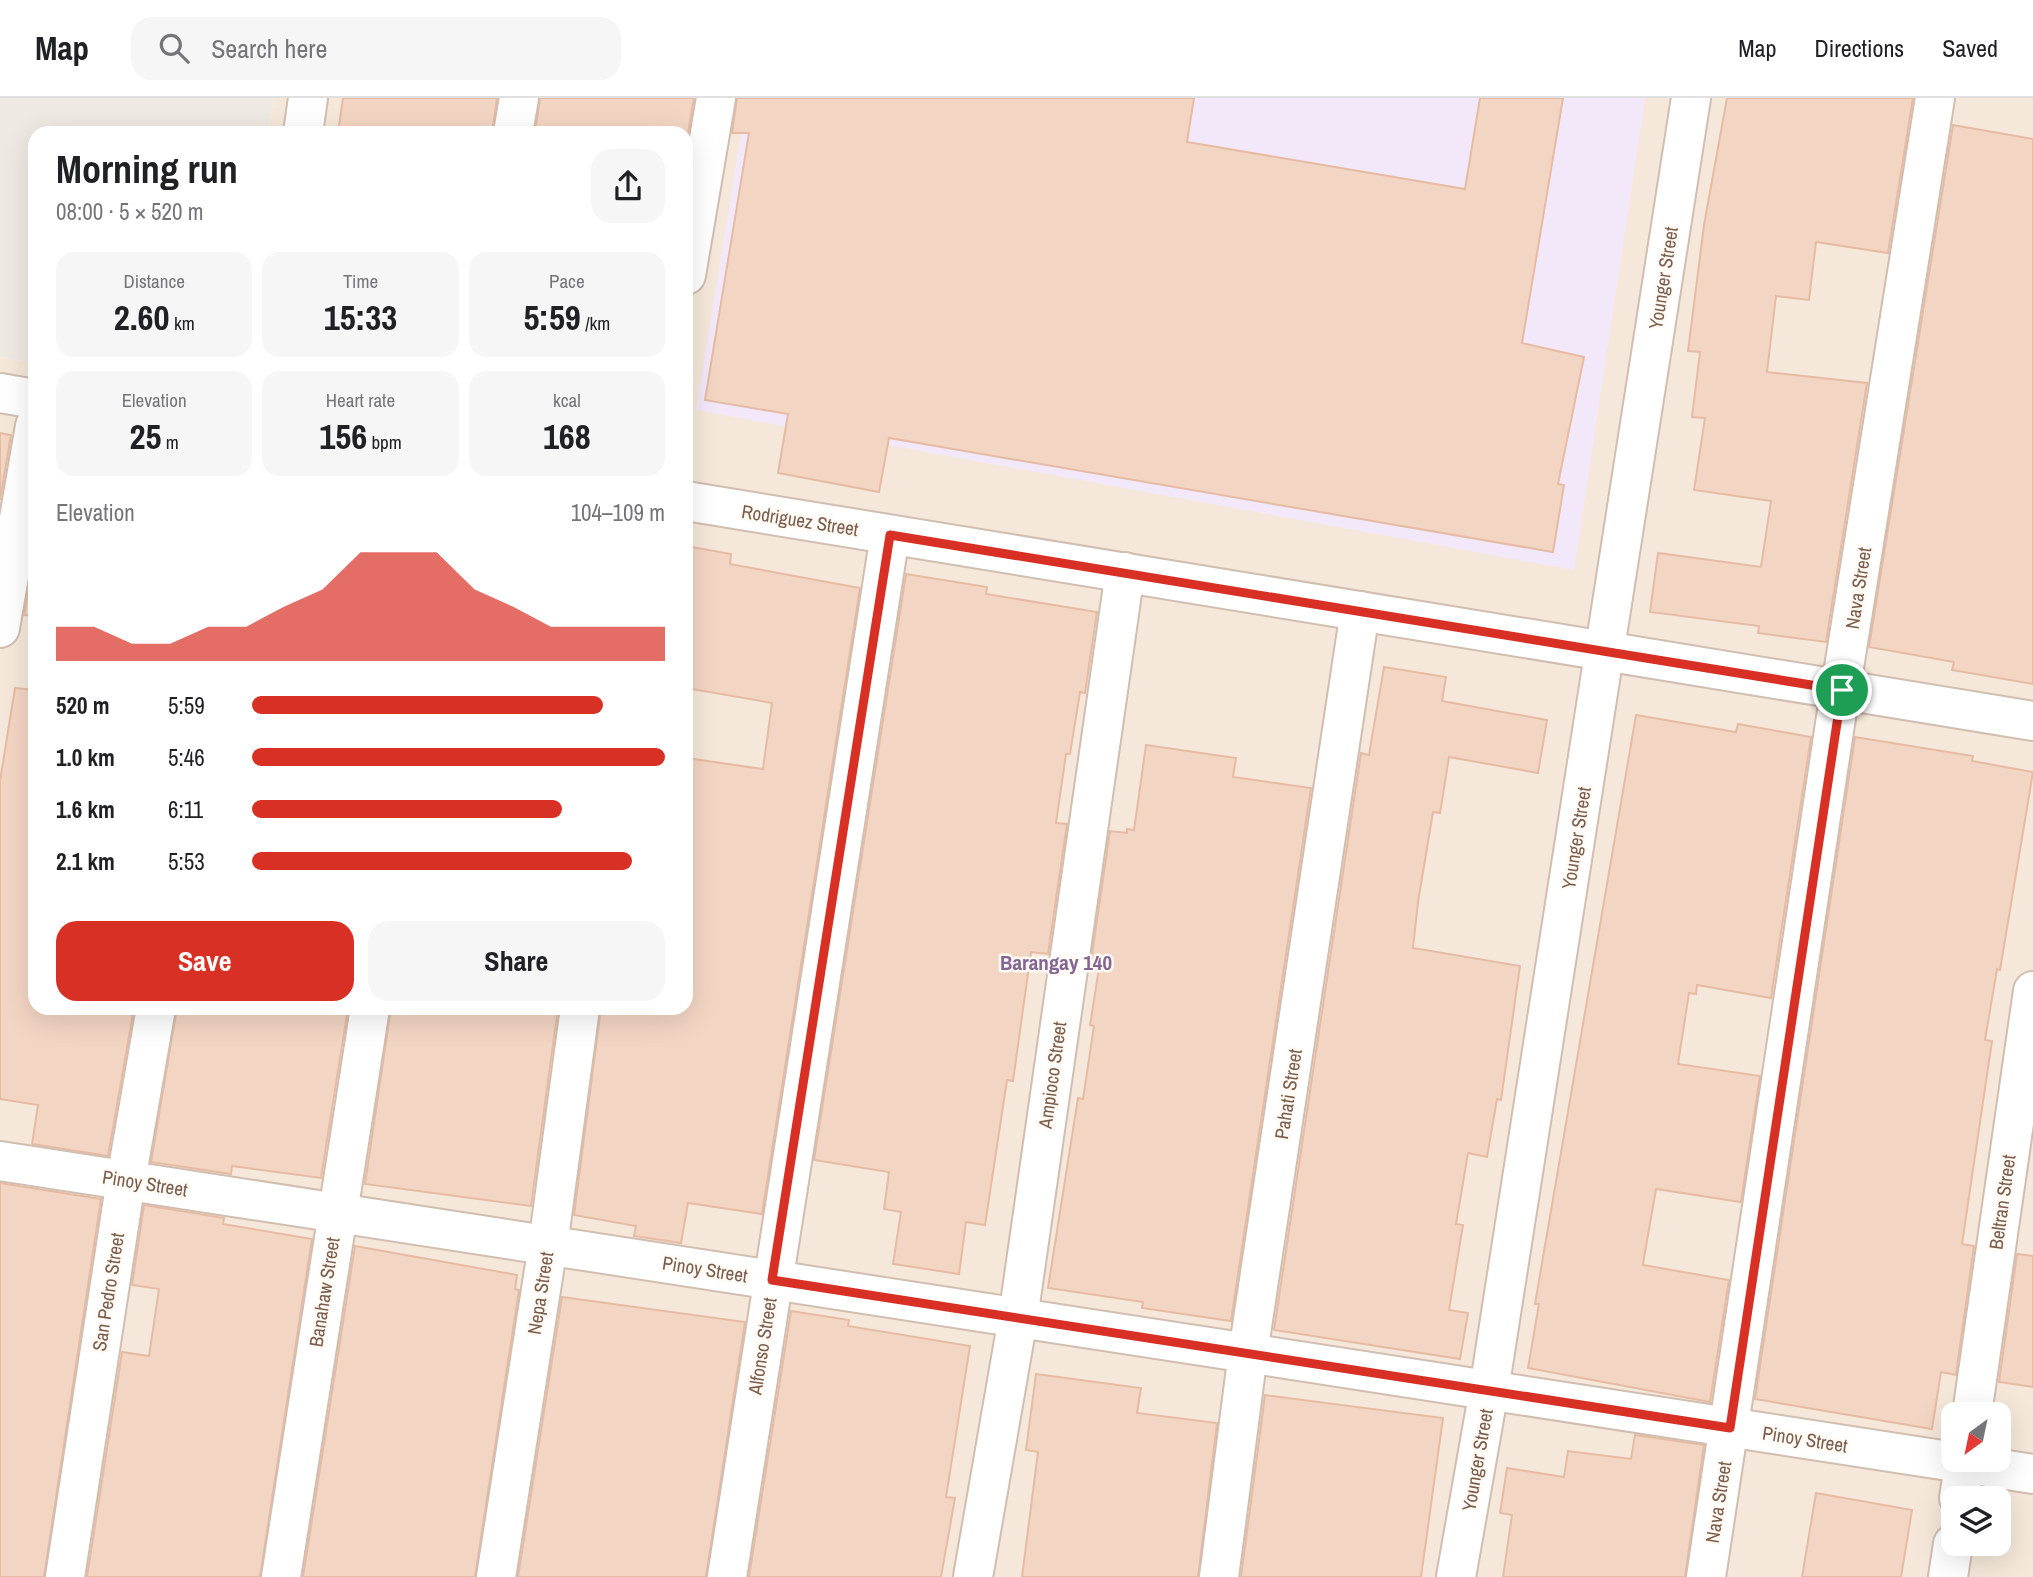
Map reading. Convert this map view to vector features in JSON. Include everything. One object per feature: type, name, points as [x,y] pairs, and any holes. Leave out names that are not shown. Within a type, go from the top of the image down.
[{"type":"street","points":[[304,126],[308,98]]},
{"type":"street","points":[[514,126],[519,98]]},
{"type":"street","points":[[693,234],[716,98]]},
{"type":"street","name":"Younger Street","points":[[1457,1577],[1489,1390],[1690,98]]},
{"type":"street","name":"Nava Street","points":[[1706,1577],[1935,98]]},
{"type":"street","points":[[0,393],[28,398]]},
{"type":"street","points":[[0,628],[28,466]]},
{"type":"street","name":"Rodriguez Street","points":[[693,502],[2033,721]]},
{"type":"street","name":"Alfonso Street","points":[[727,1577],[890,535]]},
{"type":"street","name":"Ampioco Street","points":[[973,1577],[1018,1318],[1125,572]]},
{"type":"street","name":"Pahati Street","points":[[1219,1577],[1248,1353],[1360,611]]},
{"type":"street","name":"Beltran Street","points":[[1974,1402],[2033,991]]},
{"type":"street","name":"San Pedro Street","points":[[65,1577],[125,1180],[155,1015]]},
{"type":"street","name":"Banahaw Street","points":[[281,1577],[369,1015]]},
{"type":"street","name":"Nepa Street","points":[[496,1577],[548,1245],[579,1015]]},
{"type":"street","name":"Pinoy Street","points":[[0,1161],[1730,1428],[1963,1474],[2033,1474]]},
{"type":"street","points":[[1948,1577],[1951,1556]]},
{"type":"shaded area","points":[[0,98],[274,98],[269,126],[28,126],[28,362],[0,357]]},
{"type":"shaded area","points":[[274,98],[2033,98],[2033,1577],[0,1577],[0,357],[28,362],[28,1015],[693,1015],[693,126],[269,126]]},
{"type":"shaded area","points":[[747,98],[1645,98],[1574,570],[696,410]]},
{"type":"building","points":[[343,98],[497,98],[493,126],[339,126]]},
{"type":"building","points":[[540,98],[694,98],[689,126],[536,126]]},
{"type":"building","points":[[737,98],[1194,98],[1187,142],[1465,189],[1480,98],[1563,98],[1522,343],[1584,357],[1558,484],[1564,485],[1553,552],[889,438],[879,492],[778,473],[788,414],[705,400],[749,133],[732,133]]},
{"type":"building","points":[[1727,98],[1913,98],[1888,253],[1816,242],[1809,300],[1776,296],[1767,372],[1867,383],[1826,642],[1758,633],[1759,626],[1650,612],[1658,553],[1761,567],[1771,501],[1694,490],[1705,418],[1692,417],[1700,352],[1688,351],[1704,225]]},
{"type":"building","points":[[1953,125],[2033,139],[2033,684],[1952,670],[1954,662],[1869,647]]},
{"type":"building","points":[[0,433],[11,435],[0,500]]},
{"type":"building","points":[[693,547],[731,554],[730,564],[860,588],[762,1214],[688,1203],[681,1243],[634,1236],[636,1226],[574,1215],[600,1015],[693,1015],[693,759],[763,769],[772,703],[693,689]]},
{"type":"building","points":[[906,574],[987,587],[986,594],[1097,612],[1085,693],[1080,692],[1070,754],[1066,754],[1056,823],[1067,824],[1048,954],[1031,952],[1013,1081],[1007,1080],[985,1225],[966,1222],[959,1274],[893,1264],[901,1212],[884,1209],[889,1172],[814,1160]]},
{"type":"building","points":[[28,593],[28,615],[24,615]]},
{"type":"building","points":[[1384,667],[1446,677],[1442,701],[1547,720],[1538,773],[1449,757],[1440,813],[1433,812],[1418,902],[1413,948],[1520,966],[1501,1100],[1497,1099],[1487,1157],[1468,1153],[1456,1224],[1463,1225],[1449,1310],[1468,1313],[1460,1359],[1274,1330],[1361,753],[1369,755]]},
{"type":"building","points":[[15,688],[28,689],[28,1015],[133,1015],[108,1156],[32,1144],[38,1105],[0,1099],[0,781]]},
{"type":"building","points":[[1636,715],[1736,732],[1738,724],[1811,737],[1771,998],[1697,985],[1696,994],[1689,993],[1678,1064],[1760,1076],[1741,1202],[1656,1189],[1644,1258],[1643,1265],[1729,1280],[1710,1402],[1528,1368],[1539,1304],[1535,1304]]},
{"type":"building","points":[[1855,737],[1973,756],[1972,761],[2033,772],[2000,970],[1997,969],[1985,1040],[1992,1041],[1962,1244],[1974,1246],[1956,1375],[1941,1372],[1932,1429],[1755,1399]]},
{"type":"building","points":[[1146,745],[1236,758],[1233,777],[1311,788],[1231,1321],[1142,1308],[1143,1302],[1048,1288],[1078,1098],[1083,1099],[1094,1026],[1090,1025],[1100,962],[1091,961],[1110,831],[1127,833],[1127,829],[1134,830]]},
{"type":"building","points":[[176,1015],[347,1015],[321,1178],[232,1166],[231,1174],[151,1162]]},
{"type":"building","points":[[390,1015],[557,1015],[531,1206],[365,1184]]},
{"type":"building","points":[[0,1183],[101,1199],[44,1577],[0,1577]]},
{"type":"building","points":[[144,1205],[224,1218],[223,1224],[312,1239],[260,1577],[87,1577],[122,1352],[149,1356],[159,1289],[132,1285]]},
{"type":"building","points":[[355,1246],[517,1275],[515,1289],[519,1290],[475,1577],[303,1577]]},
{"type":"building","points":[[2017,1254],[2033,1256],[2033,1387],[1999,1382]]},
{"type":"building","points":[[562,1297],[745,1322],[706,1577],[518,1577]]},
{"type":"building","points":[[791,1311],[849,1320],[848,1326],[970,1346],[946,1497],[955,1498],[941,1577],[749,1577]]},
{"type":"building","points":[[1036,1374],[1141,1388],[1137,1413],[1217,1423],[1198,1577],[1022,1577],[1038,1452],[1026,1450]]},
{"type":"building","points":[[1265,1395],[1443,1418],[1421,1577],[1241,1577]]},
{"type":"building","points":[[1635,1435],[1704,1445],[1685,1577],[1503,1577],[1512,1515],[1500,1513],[1507,1468],[1564,1477],[1568,1451],[1631,1459]]},
{"type":"building","points":[[1816,1493],[1912,1510],[1901,1577],[1802,1577]]},
{"type":"district","name":"Barangay 140","points":[[1056,963]]},
{"type":"route","points":[[890,535],[1842,690],[1730,1428],[772,1280],[890,535]]}]
